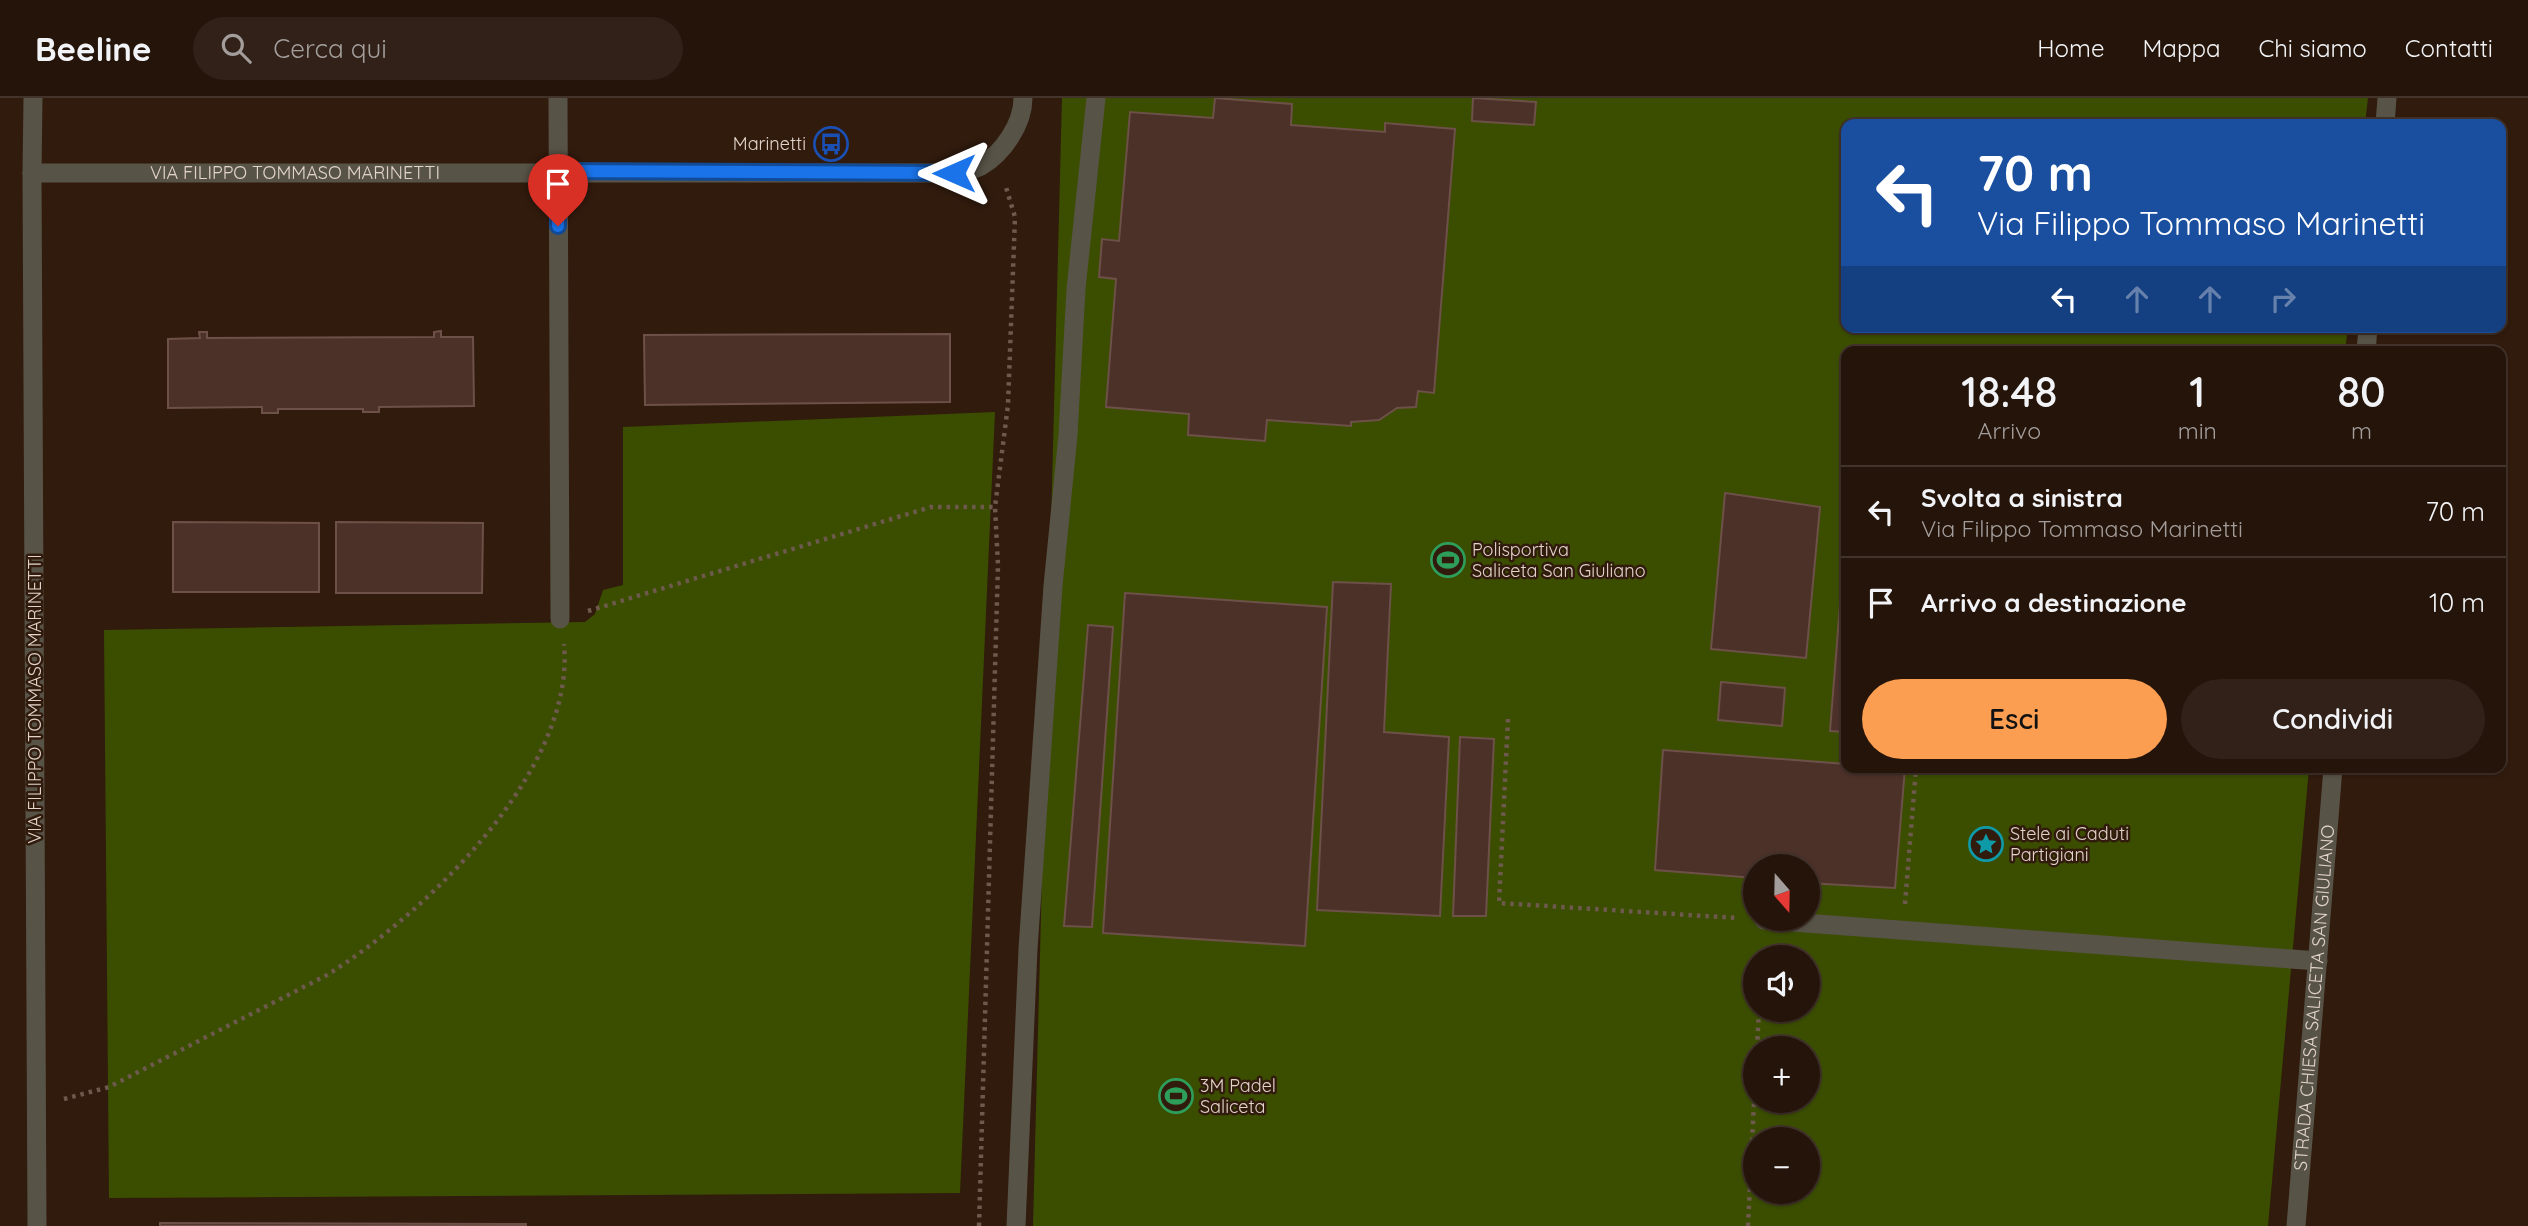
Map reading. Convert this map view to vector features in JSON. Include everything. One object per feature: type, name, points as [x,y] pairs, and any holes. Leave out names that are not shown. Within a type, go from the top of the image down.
[{"type":"street","name":"VIA FILIPPO TOMMASO MARINETTI","points":[[33,98],[37,1226]]},
{"type":"street","points":[[558,98],[560,619]]},
{"type":"street","name":"VIA FILIPPO TOMMASO MARINETTI","points":[[32,173],[954,173],[979,167],[997,152],[1015,130],[1023,98]]},
{"type":"street","points":[[1016,1226],[1028,949],[1053,586],[1068,435],[1076,289],[1096,98]]},
{"type":"street","points":[[2385,119],[2387,98]]},
{"type":"street","name":"STRADA CHIESA SALICETA SAN GIULIANO","points":[[2297,1226],[2333,773]]},
{"type":"street","points":[[1820,924],[2318,961]]},
{"type":"path","points":[[979,1226],[998,565],[995,507],[1009,405],[1014,217],[997,152]]},
{"type":"path","points":[[37,1107],[109,1087],[327,975],[353,958],[433,890],[478,845],[502,816],[542,748],[561,694],[566,667],[560,619],[931,507],[995,507]]},
{"type":"path","points":[[1508,719],[1499,903],[1743,919]]},
{"type":"path","points":[[1902,929],[1916,773]]},
{"type":"path","points":[[1748,1226],[1753,1113]]},
{"type":"green space","name":"Polisportiva Saliceta San Giuliano","points":[[1062,98],[2368,98],[2366,119],[1841,119],[1841,333],[2347,333],[2346,346],[1841,346],[1841,773],[2309,773],[2268,1226],[1033,1226]]},
{"type":"green space","points":[[995,412],[960,1193],[109,1198],[104,630],[585,622],[595,614],[603,590],[623,585],[623,427]]},
{"type":"building","points":[[1215,98],[1292,104],[1291,125],[1385,132],[1385,123],[1455,129],[1434,393],[1418,391],[1416,407],[1397,408],[1379,420],[1351,422],[1351,426],[1267,420],[1265,441],[1188,435],[1189,414],[1106,407],[1116,279],[1099,277],[1102,239],[1119,241],[1130,112],[1213,118]]},
{"type":"building","points":[[1473,98],[1536,102],[1534,125],[1472,121]]},
{"type":"building","points":[[441,331],[441,337],[473,337],[474,406],[379,407],[379,412],[363,412],[363,409],[278,409],[278,413],[262,413],[262,407],[168,408],[168,339],[200,338],[199,332],[207,332],[207,338],[434,337],[434,332]]},
{"type":"building","points":[[950,334],[950,402],[645,405],[644,335]]},
{"type":"building","points":[[1725,493],[1820,507],[1806,658],[1711,649]]},
{"type":"building","points":[[173,522],[319,523],[319,592],[173,592]]},
{"type":"building","points":[[336,522],[483,523],[482,593],[336,593]]},
{"type":"building","points":[[1333,582],[1391,584],[1384,732],[1449,737],[1440,916],[1317,910]]},
{"type":"building","points":[[1841,592],[1841,732],[1830,731]]},
{"type":"building","points":[[1125,593],[1327,607],[1305,946],[1103,933]]},
{"type":"building","points":[[1088,625],[1113,627],[1092,927],[1064,926]]},
{"type":"building","points":[[1721,682],[1785,688],[1782,726],[1718,720]]},
{"type":"building","points":[[1460,737],[1494,739],[1486,916],[1453,916]]},
{"type":"building","points":[[1663,750],[1841,764],[1841,773],[1905,773],[1895,888],[1820,884],[1820,854],[1743,854],[1743,877],[1655,870]]},
{"type":"building","points":[[160,1223],[526,1224],[526,1226],[160,1226]]},
{"type":"place","name":"Marinetti","points":[[831,144]]},
{"type":"place","name":"Polisportiva Saliceta San Giuliano","points":[[1448,560]]},
{"type":"place","name":"Stele ai Caduti Partigiani","points":[[1986,844]]},
{"type":"place","name":"3M Padel Saliceta","points":[[1176,1096]]},
{"type":"route","points":[[558,226],[558,171],[954,173]]}]
